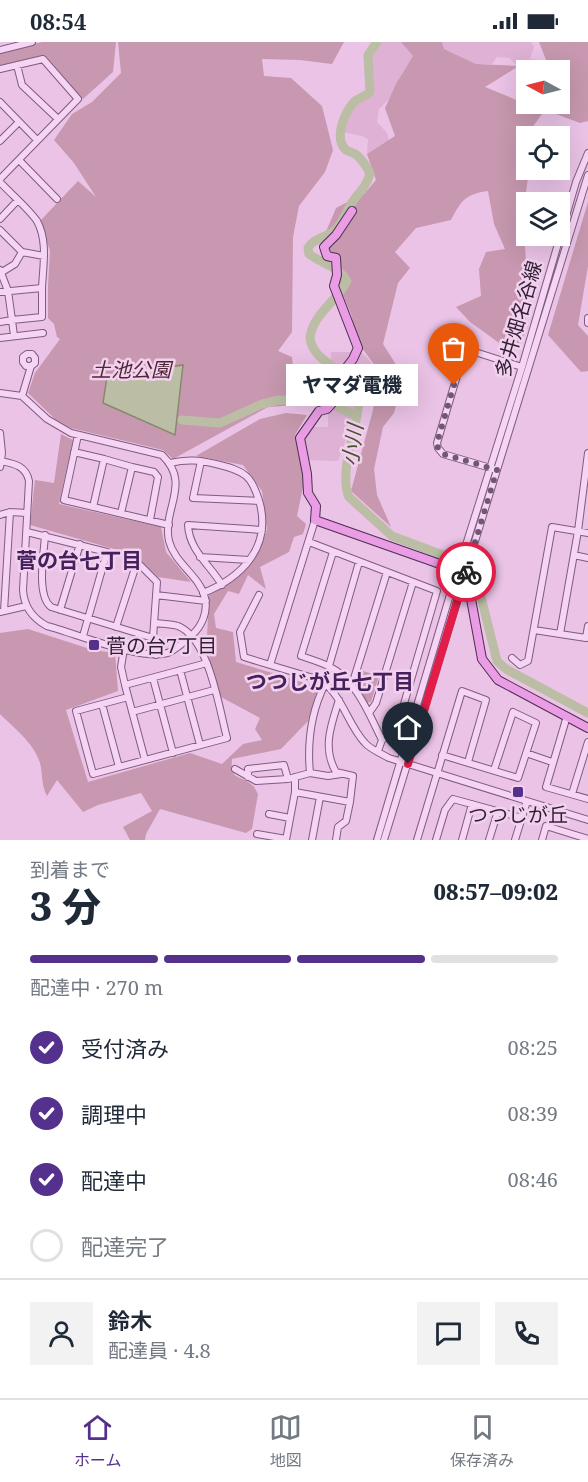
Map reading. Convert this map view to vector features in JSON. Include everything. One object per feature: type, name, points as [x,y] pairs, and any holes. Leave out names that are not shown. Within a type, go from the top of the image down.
[{"type":"main road","points":[[352,211],[324,248],[327,256],[336,258],[334,286],[358,348],[336,381],[335,400],[327,409],[319,411],[300,438],[308,493],[316,506],[315,519],[437,563],[464,577],[471,599],[482,660],[487,668],[498,680],[588,728]]},
{"type":"street","points":[[0,50],[16,44],[32,42]]},
{"type":"street","points":[[0,69],[44,60],[78,99],[0,181],[36,221],[43,243],[44,256],[42,317],[0,322]]},
{"type":"street","points":[[17,65],[22,85],[58,119]]},
{"type":"street","points":[[0,102],[37,140]]},
{"type":"street","points":[[0,141],[19,122]]},
{"type":"street","name":"多井畑名谷線","points":[[377,840],[456,606],[522,367],[576,182],[588,153]]},
{"type":"street","points":[[19,160],[57,199]]},
{"type":"street","name":"多井畑名谷線","points":[[384,840],[449,598],[494,469],[588,175]]},
{"type":"street","points":[[0,219],[17,201]]},
{"type":"street","points":[[0,230],[22,252],[44,256]]},
{"type":"street","points":[[14,336],[8,291],[1,271],[15,264],[22,252]]},
{"type":"street","points":[[0,292],[42,288]]},
{"type":"street","points":[[588,318],[588,323]]},
{"type":"street","points":[[0,338],[43,333]]},
{"type":"street","points":[[494,469],[443,454],[437,443],[462,359],[469,352],[522,367]]},
{"type":"street","points":[[22,396],[31,366]]},
{"type":"street","points":[[0,393],[22,396],[59,428],[78,435],[162,455],[170,463],[175,472],[176,485],[168,535],[172,551],[203,593],[206,601],[204,616],[191,636],[169,653],[143,655],[42,623],[26,606],[23,590],[29,481],[28,475],[20,465],[1,464],[0,433]]},
{"type":"street","points":[[78,435],[64,500],[169,525]]},
{"type":"street","points":[[74,452],[154,472],[158,477],[150,520]]},
{"type":"street","points":[[560,634],[578,531],[588,453]]},
{"type":"street","points":[[93,507],[104,459]]},
{"type":"street","points":[[170,463],[190,459],[242,472],[250,478],[259,501],[263,522],[262,530],[258,545],[249,560],[235,576],[222,585],[203,593]]},
{"type":"street","points":[[201,461],[193,498],[259,501]]},
{"type":"street","points":[[121,513],[132,467]]},
{"type":"street","points":[[0,515],[10,512],[27,513]]},
{"type":"street","points":[[10,512],[2,611],[26,606]]},
{"type":"street","points":[[270,665],[315,519]]},
{"type":"street","points":[[222,585],[208,564],[200,557],[189,537],[188,525],[262,530]]},
{"type":"street","points":[[512,658],[520,665],[528,661],[552,527],[588,533]]},
{"type":"street","points":[[27,531],[107,552],[83,636]]},
{"type":"street","points":[[45,535],[43,598],[51,608],[153,638]]},
{"type":"street","points":[[309,542],[437,591],[396,731],[382,740],[378,751]]},
{"type":"street","points":[[60,610],[80,544]]},
{"type":"street","points":[[0,547],[8,545]]},
{"type":"street","points":[[333,552],[302,656],[329,666],[352,685],[382,740]]},
{"type":"street","points":[[574,555],[588,558]]},
{"type":"street","points":[[200,557],[249,560]]},
{"type":"street","points":[[116,627],[137,562],[156,580],[153,638],[156,655]]},
{"type":"street","points":[[329,666],[359,562]]},
{"type":"street","points":[[352,685],[387,572]]},
{"type":"street","points":[[369,713],[376,703],[413,582]]},
{"type":"street","points":[[156,595],[206,601]]},
{"type":"street","points":[[259,595],[240,632],[244,657],[320,680],[339,700],[365,744],[389,758],[588,820]]},
{"type":"street","points":[[128,697],[76,711],[93,774],[227,738],[201,648],[191,636],[178,627],[154,623]]},
{"type":"street","points":[[534,630],[586,638],[588,626]]},
{"type":"street","points":[[124,649],[121,667],[145,760]]},
{"type":"street","points":[[125,685],[207,663]]},
{"type":"street","points":[[180,670],[200,745]]},
{"type":"street","points":[[153,678],[173,753]]},
{"type":"street","points":[[310,773],[309,733],[325,684]]},
{"type":"street","points":[[132,712],[214,690]]},
{"type":"street","points":[[417,840],[462,691],[486,700],[468,762]]},
{"type":"street","points":[[339,700],[328,740],[333,767],[340,774]]},
{"type":"street","points":[[102,704],[119,767]]},
{"type":"street","points":[[442,755],[518,778],[536,723],[513,712],[494,770]]},
{"type":"street","points":[[567,716],[546,787],[588,799]]},
{"type":"street","points":[[572,794],[588,742]]},
{"type":"street","points":[[526,753],[552,762]]},
{"type":"street","points":[[248,777],[248,769],[284,765],[288,779]]},
{"type":"street","points":[[235,769],[256,781],[288,779],[310,773],[353,776],[346,821],[338,827],[336,840]]},
{"type":"street","points":[[257,834],[286,840],[295,792],[295,777]]},
{"type":"street","points":[[295,792],[350,802]]},
{"type":"street","points":[[312,840],[320,797]]},
{"type":"street","points":[[436,840],[445,810],[453,799],[522,818]]},
{"type":"street","points":[[515,840],[527,801]]},
{"type":"street","points":[[462,840],[472,804]]},
{"type":"street","points":[[489,840],[498,812]]},
{"type":"street","points":[[269,814],[290,818]]},
{"type":"street","points":[[542,840],[546,826],[570,837],[588,839]]},
{"type":"shaded area","points":[[381,42],[401,42],[413,56],[389,99],[379,109],[377,122],[387,133],[389,140],[367,154],[368,139],[343,132],[350,108],[357,101],[372,93],[374,79],[371,59]]},
{"type":"shaded area","points":[[442,42],[531,42],[534,47],[530,59],[537,60],[516,60],[516,65],[509,58],[497,57],[492,64],[476,64],[444,49]]},
{"type":"shaded area","points":[[331,352],[361,352],[371,362],[375,394],[369,401],[354,405],[338,461],[307,460],[307,449],[303,438],[309,427],[328,427],[328,411],[339,396],[339,383],[331,373]]},
{"type":"shaded area","points":[[183,365],[175,435],[103,403],[107,377]]},
{"type":"green space","points":[[42,42],[116,42],[113,72],[83,99],[45,55],[0,67],[0,53]]},
{"type":"green space","name":"土池公園","points":[[118,42],[344,42],[332,64],[262,59],[264,76],[291,78],[322,106],[333,150],[325,172],[299,206],[293,237],[292,332],[278,351],[292,357],[297,405],[268,407],[173,459],[163,450],[71,428],[55,419],[28,393],[35,373],[60,339],[57,337],[54,324],[48,318],[50,251],[40,221],[78,181],[96,197],[74,163],[54,140],[72,114],[92,102],[121,73]]},
{"type":"green space","points":[[401,42],[442,42],[444,49],[476,64],[516,66],[485,87],[516,100],[516,114],[542,114],[533,126],[516,126],[516,180],[528,180],[526,192],[516,192],[516,246],[525,246],[526,332],[513,353],[470,322],[456,307],[481,296],[479,269],[486,252],[505,249],[494,224],[488,191],[465,199],[451,220],[416,228],[395,252],[410,268],[398,283],[383,344],[400,371],[394,413],[383,427],[374,469],[377,495],[391,527],[351,491],[373,410],[379,371],[359,344],[351,314],[320,246],[336,208],[365,193],[376,180],[367,154],[395,136],[385,108],[413,56]]},
{"type":"green space","points":[[539,42],[588,42],[588,121],[580,123],[556,114],[570,114],[570,60],[546,60]]},
{"type":"green space","points":[[588,202],[588,266],[578,325],[588,336],[588,371],[581,372],[548,335]]},
{"type":"green space","points":[[286,413],[307,415],[295,435],[304,482],[297,516],[306,524],[303,534],[294,537],[289,552],[260,567],[266,589],[248,575],[239,594],[228,591],[214,614],[216,628],[233,632],[236,662],[318,687],[308,721],[281,749],[232,759],[234,774],[253,786],[258,794],[252,829],[246,833],[160,809],[145,840],[130,840],[123,827],[152,811],[141,793],[98,805],[83,812],[57,780],[47,796],[41,767],[33,749],[0,714],[0,633],[28,629],[93,650],[115,653],[118,691],[66,710],[88,782],[190,753],[222,764],[243,744],[262,740],[255,729],[260,718],[219,696],[209,659],[215,639],[207,638],[209,595],[236,579],[257,553],[267,530],[262,491],[243,465],[196,456],[260,419]]},
{"type":"green space","points":[[61,434],[73,440],[59,504],[161,527],[166,552],[191,582],[158,577],[135,555],[30,525],[35,480],[54,483]]},
{"type":"green space","points":[[360,670],[379,676],[371,702],[365,703],[355,684]]},
{"type":"waterway","name":"小川","points":[[377,42],[368,55],[370,92],[356,100],[351,106],[340,132],[342,145],[362,160],[370,173],[369,178],[338,227],[308,248],[309,254],[334,269],[347,281],[315,322],[310,338],[318,355],[349,380],[359,397],[346,470],[349,497],[392,536],[470,566],[476,577],[497,661],[506,669],[588,713]]},
{"type":"waterway","points":[[182,420],[220,423],[262,404],[279,400],[323,400],[357,416]]},
{"type":"way so far","points":[[454,385],[437,443],[440,452],[497,470],[466,572]]},
{"type":"place","name":"ヤマダ電機","points":[[454,385]]},
{"type":"place","name":"菅の台7丁目","points":[[94,645]]},
{"type":"place","name":"つつじが丘","points":[[518,792]]},
{"type":"district","name":"菅の台七丁目","points":[[79,560]]},
{"type":"district","name":"つつじが丘七丁目","points":[[330,681]]},
{"type":"route","points":[[408,764],[466,572]]}]
